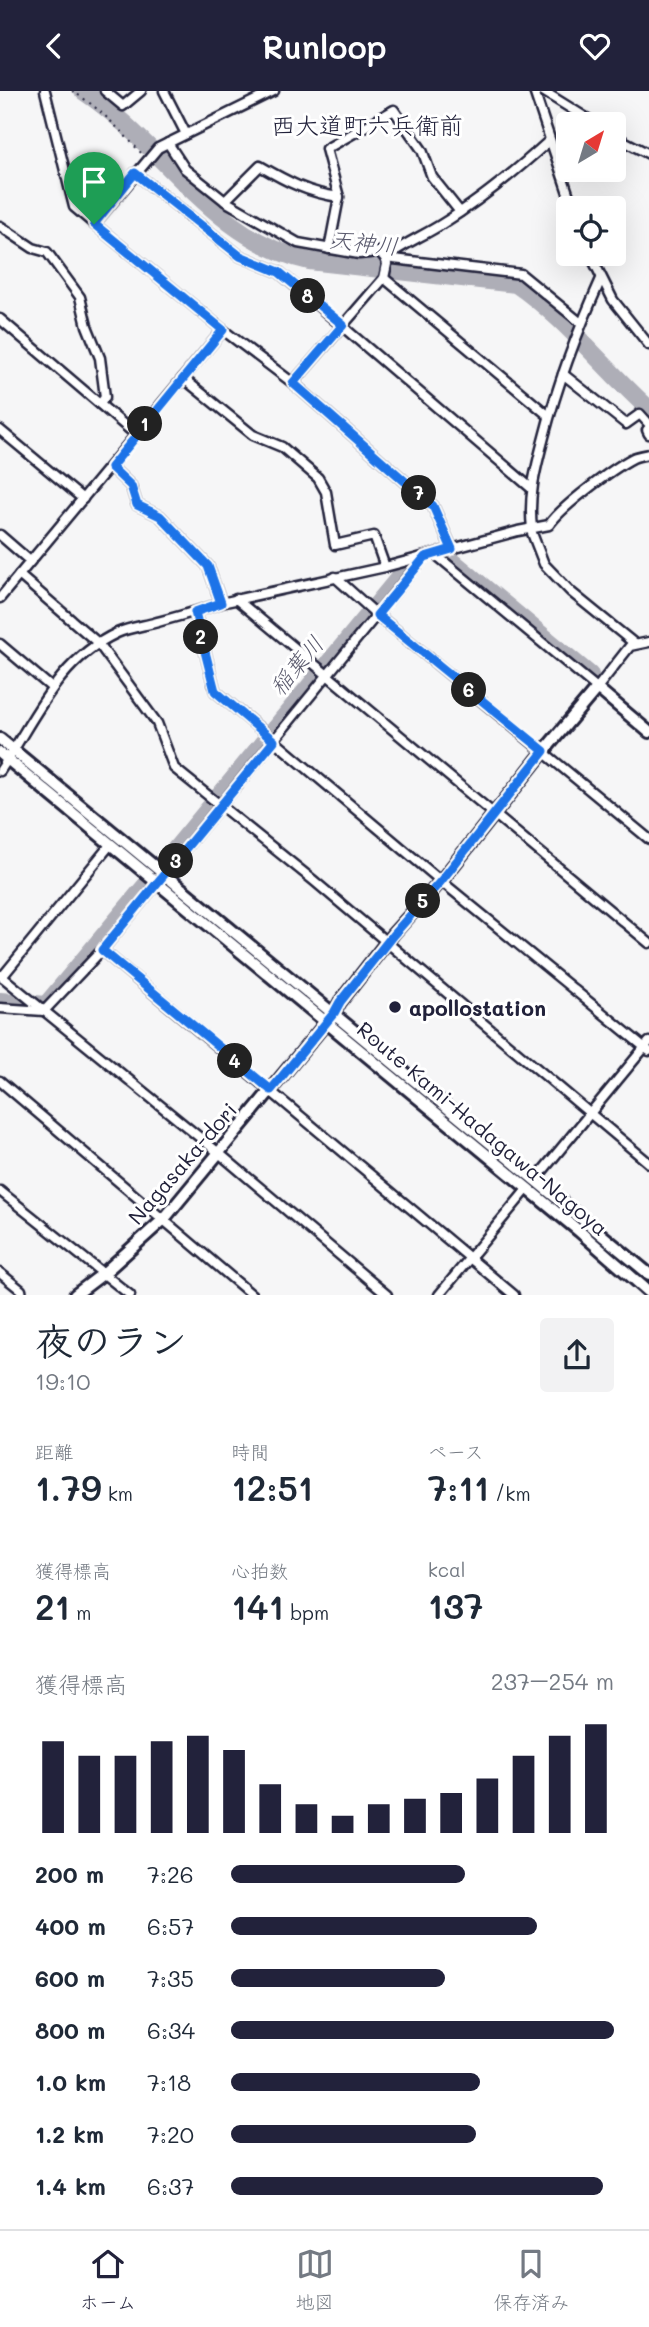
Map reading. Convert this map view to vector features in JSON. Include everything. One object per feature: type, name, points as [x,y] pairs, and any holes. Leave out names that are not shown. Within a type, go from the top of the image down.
[{"type":"main road","points":[[597,688],[649,732]]},
{"type":"main road","name":"Nagasaka-dori","points":[[75,1294],[104,1273],[164,1219],[220,1154],[330,1018],[386,943],[441,881],[597,688]]},
{"type":"main road","name":"Route Kami-Hadagawa-Nagoya","points":[[0,739],[7,754],[110,845],[161,879]]},
{"type":"main road","name":"Route Kami-Hadagawa-Nagoya","points":[[7,754],[531,1184],[649,1274]]},
{"type":"main road","name":"Route Kami-Hadagawa-Nagoya","points":[[531,1184],[649,1292]]},
{"type":"street","points":[[45,91],[74,207],[223,330],[293,383],[433,506],[452,549]]},
{"type":"street","points":[[105,91],[123,106],[141,91]]},
{"type":"street","points":[[164,91],[186,134]]},
{"type":"street","points":[[94,224],[158,148],[274,91]]},
{"type":"street","points":[[534,91],[569,196]]},
{"type":"street","points":[[543,91],[577,112]]},
{"type":"street","points":[[328,249],[339,197],[326,149],[394,110],[422,150],[432,177],[460,212]]},
{"type":"street","points":[[386,261],[503,183],[550,140]]},
{"type":"street","points":[[626,142],[649,155]]},
{"type":"street","points":[[168,143],[185,169],[249,217],[298,243],[359,254],[379,252],[386,261],[385,278],[293,383]]},
{"type":"street","points":[[225,201],[260,166],[292,185],[318,195],[339,197]]},
{"type":"street","points":[[135,173],[240,256],[279,272],[531,488]]},
{"type":"street","points":[[0,226],[33,248],[47,252],[80,297],[87,326],[100,358],[105,397],[100,404]]},
{"type":"street","points":[[386,261],[521,274],[581,324]]},
{"type":"street","points":[[595,266],[613,300],[649,345]]},
{"type":"street","points":[[385,278],[550,416]]},
{"type":"street","points":[[601,279],[574,339],[550,416],[531,488],[531,528],[544,563],[571,592],[635,644]]},
{"type":"street","points":[[0,319],[136,435]]},
{"type":"street","points":[[0,598],[223,330]]},
{"type":"street","points":[[563,374],[626,424],[640,414],[649,426],[649,434]]},
{"type":"street","points":[[183,377],[253,435],[282,447],[318,478],[326,492],[335,545],[374,536],[385,567]]},
{"type":"street","points":[[0,430],[83,499]]},
{"type":"street","points":[[0,771],[7,754],[52,688],[83,653],[120,632],[236,599],[385,567],[531,528],[550,526],[556,513],[589,489],[635,457],[649,454]]},
{"type":"street","points":[[111,467],[131,486],[137,505],[160,516],[208,566],[221,603]]},
{"type":"street","points":[[0,535],[30,561]]},
{"type":"street","points":[[435,554],[597,688],[630,646],[649,642]]},
{"type":"street","points":[[0,1008],[43,1010],[102,950],[326,676],[374,612],[425,557]]},
{"type":"street","points":[[19,575],[98,643],[157,723],[174,768],[313,880],[649,1163]]},
{"type":"street","points":[[335,577],[649,839]]},
{"type":"street","points":[[236,599],[649,943]]},
{"type":"street","points":[[195,612],[215,691],[441,881],[648,1047],[439,1294]]},
{"type":"street","points":[[0,644],[52,688]]},
{"type":"street","points":[[110,845],[1,976],[387,1294]]},
{"type":"street","points":[[102,950],[514,1294]]},
{"type":"street","points":[[0,1081],[252,1294]]},
{"type":"street","points":[[0,1191],[130,1294]]},
{"type":"street","points":[[0,1273],[21,1290],[22,1294]]},
{"type":"path","points":[[72,91],[97,109],[147,160]]},
{"type":"waterway","name":"天神川","points":[[83,91],[138,136],[215,211],[274,250],[309,261],[516,284],[568,328],[649,409]]},
{"type":"waterway","name":"稲葉川","points":[[445,555],[590,675]]},
{"type":"waterway","name":"稲葉川","points":[[164,863],[411,563]]},
{"type":"waterway","name":"稲葉川","points":[[0,1001],[46,1005],[146,885]]},
{"type":"place","name":"apollostation","points":[[395,1007]]},
{"type":"district","name":"西大道町六兵衛前","points":[[367,124]]},
{"type":"route","points":[[135,173],[240,256],[279,272],[343,325],[293,383],[433,506],[452,549],[425,557],[377,615],[544,751],[441,881],[393,935],[271,1090],[102,950],[274,741],[215,691],[195,612],[221,603],[208,566],[160,516],[137,505],[131,486],[111,467],[223,330],[94,224],[135,173]]}]
